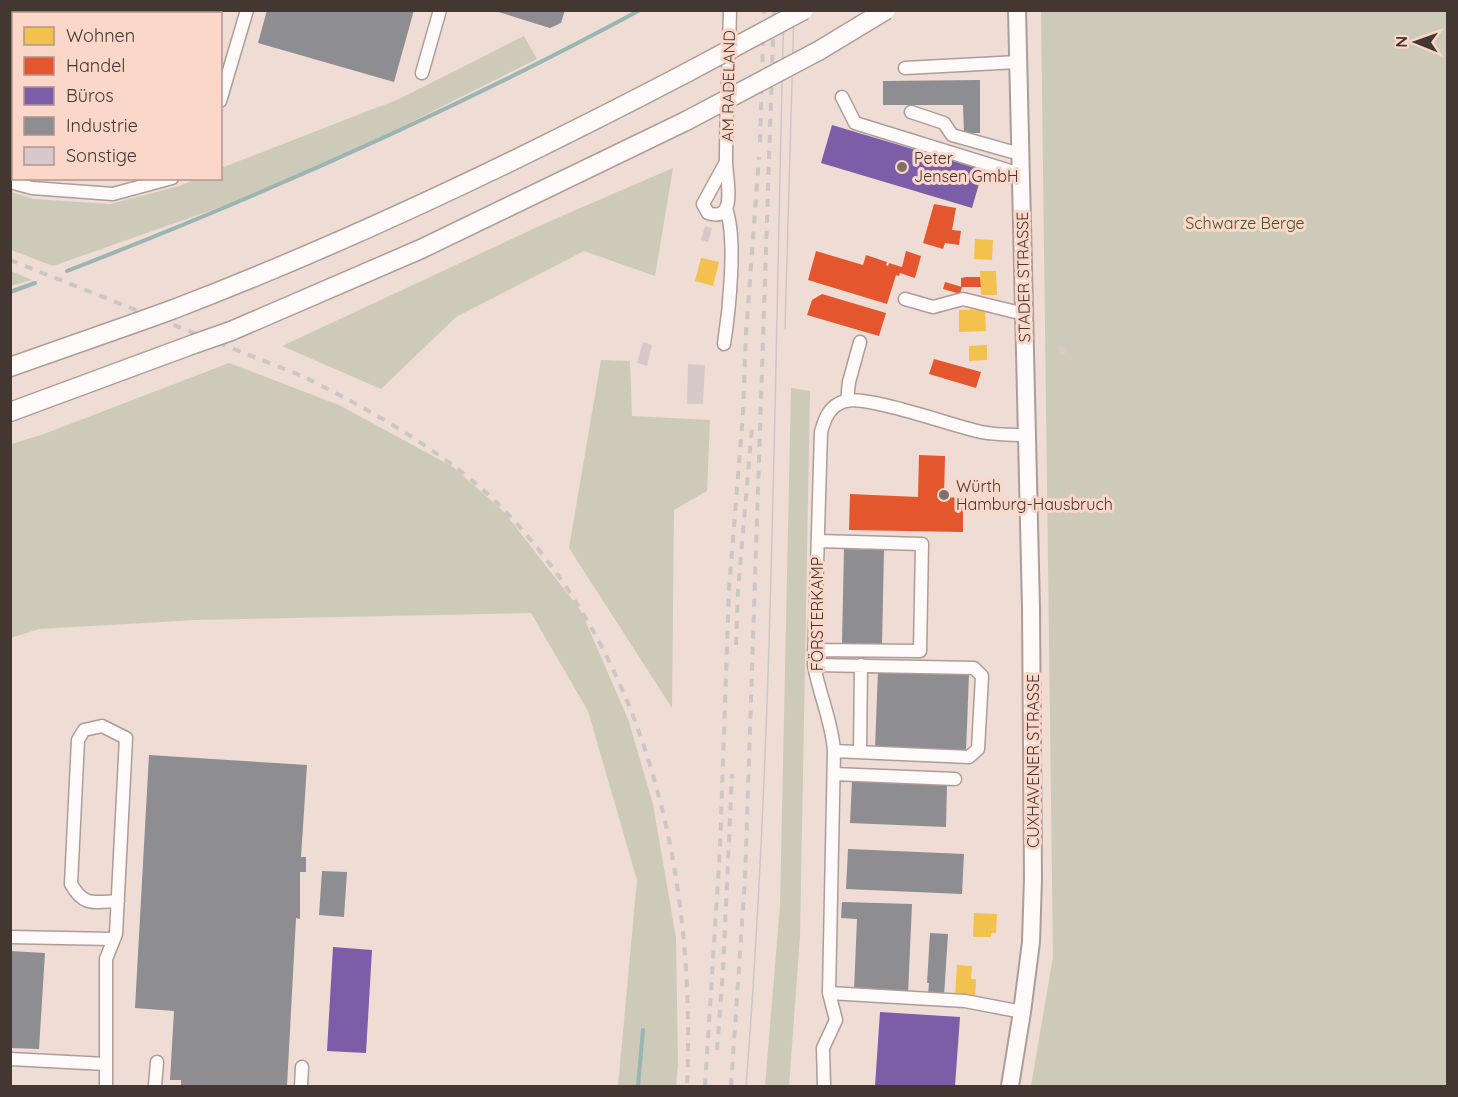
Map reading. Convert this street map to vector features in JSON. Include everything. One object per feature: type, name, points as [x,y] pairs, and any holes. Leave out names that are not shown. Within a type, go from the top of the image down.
[{"type":"highway","points":[[10,368],[221,291],[346,237],[544,144],[688,72],[804,10]]},
{"type":"highway","points":[[10,412],[231,331],[421,249],[686,121],[820,50],[886,10]]},
{"type":"main road","name":"STADER STRASSE","points":[[1017,10],[1027,435]]},
{"type":"main road","name":"CUXHAVENER STRASSE","points":[[1010,1086],[1023,1012],[1031,942],[1033,867],[1033,688],[1027,435]]},
{"type":"street","points":[[222,95],[247,10]]},
{"type":"street","points":[[422,73],[440,10]]},
{"type":"street","name":"AM RADELAND","points":[[726,162],[703,204],[708,213],[713,215],[722,213],[726,209],[728,193],[726,162],[730,10]]},
{"type":"street","points":[[905,68],[1018,62]]},
{"type":"street","points":[[842,97],[855,123],[1020,174]]},
{"type":"street","points":[[911,112],[944,123],[952,135],[1020,154]]},
{"type":"street","points":[[10,182],[32,188],[113,194],[165,180]]},
{"type":"street","points":[[724,344],[731,261],[730,219],[726,209]]},
{"type":"street","points":[[904,299],[933,307],[963,299],[1024,314]]},
{"type":"street","points":[[860,342],[849,382],[847,401],[863,400],[992,434],[1027,435]]},
{"type":"street","name":"FÖRSTERKAMP","points":[[824,1086],[823,1048],[836,1020],[829,993],[834,751],[833,730],[816,677],[814,650],[822,432],[825,417],[832,408],[847,401]]},
{"type":"street","points":[[814,650],[920,651],[922,544],[818,542]]},
{"type":"street","points":[[814,664],[974,668],[982,676],[978,749],[969,757],[834,751]]},
{"type":"street","points":[[860,752],[861,666]]},
{"type":"street","points":[[106,1086],[105,960],[116,933],[118,902],[126,738],[102,726],[84,730],[78,740],[71,884],[78,897],[89,902],[118,902]]},
{"type":"street","points":[[834,774],[955,779]]},
{"type":"street","points":[[10,937],[113,939]]},
{"type":"street","points":[[829,993],[965,1001],[1023,1012]]},
{"type":"street","points":[[10,1059],[106,1064]]},
{"type":"street","points":[[155,1086],[157,1062]]},
{"type":"street","points":[[302,1067],[302,1086]]},
{"type":"green space","name":"Schwarze Berge","points":[[1041,11],[1447,11],[1447,1086],[1031,1086],[1053,957]]},
{"type":"green space","points":[[524,36],[537,59],[349,153],[226,205],[53,266],[11,250],[11,192],[34,199],[110,204],[194,180],[222,180],[222,168],[399,99]]},
{"type":"green space","points":[[673,168],[655,276],[584,251],[456,317],[381,389],[282,346],[548,222]]},
{"type":"green space","points":[[11,271],[32,280],[11,286]]},
{"type":"green space","points":[[601,360],[630,361],[632,416],[710,420],[707,491],[674,510],[672,708],[569,548]]},
{"type":"green space","points":[[229,363],[339,405],[453,467],[504,512],[581,611],[628,719],[653,804],[676,938],[678,1064],[676,1086],[618,1086],[637,880],[588,711],[531,613],[196,620],[39,629],[11,638],[11,444],[44,434]]},
{"type":"green space","points":[[791,388],[810,391],[800,936],[789,1086],[765,1086],[780,906]]},
{"type":"building: Wohnen","points":[[975,239],[993,240],[992,260],[974,259]]},
{"type":"building: Wohnen","points":[[701,258],[719,262],[713,286],[695,281]]},
{"type":"building: Wohnen","points":[[980,271],[996,271],[997,295],[981,295]]},
{"type":"building: Wohnen","points":[[985,309],[986,331],[959,332],[959,310]]},
{"type":"building: Wohnen","points":[[987,345],[987,360],[969,361],[969,346]]},
{"type":"building: Wohnen","points":[[974,913],[997,914],[996,933],[991,933],[991,937],[973,937]]},
{"type":"building: Wohnen","points":[[957,965],[972,966],[971,979],[976,979],[975,998],[955,996]]},
{"type":"building: Handel","points":[[934,204],[956,208],[952,230],[961,231],[959,245],[945,243],[943,249],[923,243]]},
{"type":"building: Handel","points":[[816,251],[863,265],[866,255],[887,262],[888,266],[889,263],[902,267],[906,251],[921,256],[915,278],[900,273],[899,276],[896,275],[887,304],[808,280]]},
{"type":"building: Handel","points":[[980,277],[981,287],[961,287],[961,278]]},
{"type":"building: Handel","points":[[945,282],[962,287],[960,294],[943,289]]},
{"type":"building: Handel","points":[[822,294],[886,313],[879,336],[807,315],[812,300]]},
{"type":"building: Handel","points":[[934,359],[981,372],[976,388],[929,374]]},
{"type":"building: Handel","points":[[919,455],[945,456],[944,497],[963,498],[963,532],[849,530],[850,494],[918,497]]},
{"type":"building: Büros","name":"Peter Jensen GmbH","points":[[832,125],[983,170],[972,208],[821,163]]},
{"type":"building: Büros","points":[[333,947],[372,950],[366,1053],[327,1051]]},
{"type":"building: Büros","points":[[880,1012],[960,1017],[955,1086],[875,1086]]},
{"type":"building: Industrie","points":[[10,10],[31,10],[30,12],[12,12],[11,79]]},
{"type":"building: Industrie","points":[[69,10],[217,10],[217,12],[68,12]]},
{"type":"building: Industrie","points":[[267,10],[414,10],[394,82],[258,43]]},
{"type":"building: Industrie","points":[[492,10],[565,10],[561,23],[550,28]]},
{"type":"building: Industrie","points":[[980,80],[980,133],[964,133],[963,105],[883,105],[883,81]]},
{"type":"building: Industrie","points":[[844,549],[884,550],[882,644],[842,643]]},
{"type":"building: Industrie","points":[[878,670],[969,674],[966,752],[875,748]]},
{"type":"building: Industrie","points":[[149,755],[307,765],[301,857],[306,857],[306,872],[300,872],[300,919],[296,918],[287,1086],[181,1086],[181,1080],[170,1080],[174,1011],[135,1008]]},
{"type":"building: Industrie","points":[[852,780],[947,784],[946,827],[850,823]]},
{"type":"building: Industrie","points":[[848,849],[964,854],[962,894],[846,889]]},
{"type":"building: Industrie","points":[[322,871],[347,872],[344,917],[319,915]]},
{"type":"building: Industrie","points":[[842,902],[912,904],[908,994],[854,991],[857,919],[841,918]]},
{"type":"building: Industrie","points":[[930,933],[948,934],[944,996],[928,995]]},
{"type":"building: Industrie","points":[[10,951],[45,953],[39,1049],[10,1048]]},
{"type":"building: Sonstige","points":[[705,226],[712,228],[708,242],[701,240]]},
{"type":"building: Sonstige","points":[[643,342],[652,345],[647,366],[637,363]]},
{"type":"building: Sonstige","points":[[1059,347],[1066,347],[1067,353],[1059,354]]},
{"type":"building: Sonstige","points":[[688,364],[705,365],[703,404],[687,404]]},
{"type":"waterway","points":[[67,271],[358,150],[500,82],[640,10]]},
{"type":"waterway","points":[[10,292],[35,283]]},
{"type":"waterway","points":[[638,1086],[643,1030]]},
{"type":"tram line","points":[[746,1086],[768,683],[784,10]]},
{"type":"tram line","points":[[785,328],[794,10]]},
{"type":"railway","points":[[760,142],[764,10]]},
{"type":"railway","points":[[731,1086],[745,879],[774,10]]},
{"type":"railway","points":[[705,1086],[720,849],[729,589],[759,157]]},
{"type":"railway","points":[[10,260],[302,376],[355,403],[409,435],[461,471],[505,511],[555,571],[596,637],[629,706],[654,779],[672,854],[683,931],[688,1009],[687,1086]]},
{"type":"railway","points":[[736,645],[738,590],[752,427]]},
{"type":"railway","points":[[717,1050],[732,774]]},
{"type":"place","name":"Peter Jensen GmbH","points":[[902,167]]},
{"type":"place","name":"Würth Hamburg-Hausbruch","points":[[944,495]]}]
